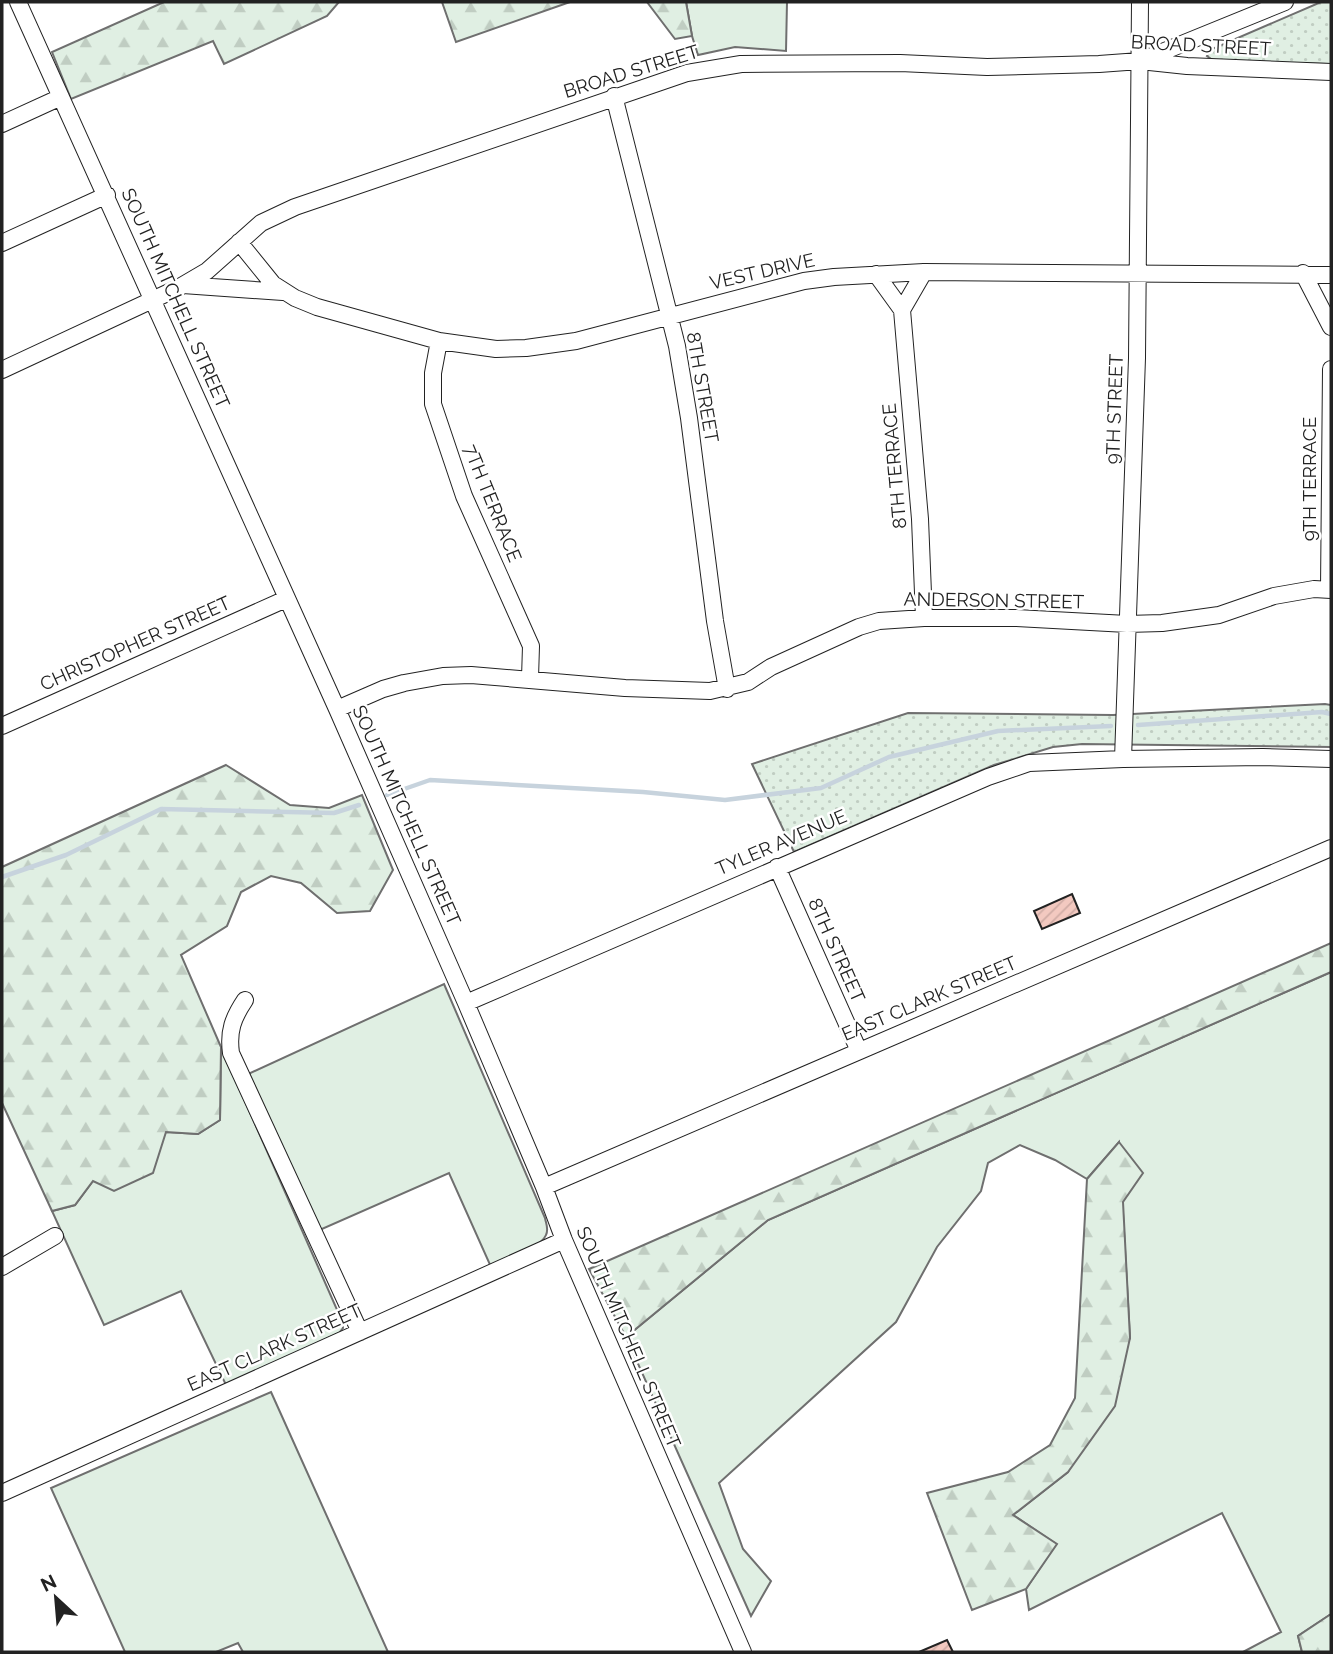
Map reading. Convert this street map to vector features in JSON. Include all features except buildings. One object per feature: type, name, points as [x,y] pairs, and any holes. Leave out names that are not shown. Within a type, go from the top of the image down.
[{"type":"street","name":"SOUTH MITCHELL STREET","points":[[18,2],[155,299],[466,1003],[564,1240],[741,1652]]},
{"type":"street","name":"9TH STREET","points":[[1123,759],[1137,358],[1140,2]]},
{"type":"street","points":[[1140,61],[1285,2]]},
{"type":"street","name":"BROAD STREET","points":[[2,370],[183,285],[207,271],[261,223],[295,207],[687,73],[741,64],[888,62],[987,67],[1140,61],[1187,66],[1331,72]]},
{"type":"street","name":"8TH STREET","points":[[614,96],[669,315],[689,418],[715,621],[727,689]]},
{"type":"street","points":[[2,124],[61,97]]},
{"type":"street","points":[[2,243],[107,195]]},
{"type":"street","name":"VEST DRIVE","points":[[239,242],[273,284],[317,307],[439,341],[496,349],[576,341],[804,281],[876,274],[924,272],[1331,275]]},
{"type":"street","points":[[876,274],[902,310],[924,272]]},
{"type":"street","points":[[1303,274],[1331,327]]},
{"type":"street","points":[[183,285],[285,292]]},
{"type":"street","name":"8TH TERRACE","points":[[902,310],[920,519],[924,618]]},
{"type":"street","name":"7TH TERRACE","points":[[439,341],[433,373],[433,404],[464,496],[531,646],[530,678]]},
{"type":"street","name":"9TH TERRACE","points":[[1330,590],[1331,369]]},
{"type":"street","name":"ANDERSON STREET","points":[[337,709],[404,682],[443,676],[530,678],[625,688],[710,691],[727,689],[748,682],[771,667],[859,626],[879,621],[1016,618],[1127,624],[1162,623],[1219,615],[1274,596],[1314,589],[1330,590]]},
{"type":"street","name":"CHRISTOPHER STREET","points":[[2,726],[286,599]]},
{"type":"street","points":[[1123,759],[1331,759]]},
{"type":"street","name":"TYLER AVENUE","points":[[466,1003],[988,776],[1029,763],[1123,759]]},
{"type":"street","name":"EAST CLARK STREET","points":[[544,1187],[1331,848]]},
{"type":"street","name":"8TH STREET","points":[[777,867],[859,1051]]},
{"type":"street","points":[[245,1000],[233,1018],[229,1036],[231,1053],[360,1332]]},
{"type":"street","points":[[2,1267],[55,1236]]},
{"type":"street","name":"EAST CLARK STREET","points":[[2,1493],[564,1240]]},
{"type":"green space","points":[[164,2],[339,2],[327,16],[224,64],[213,41],[71,99],[52,52]]},
{"type":"green space","points":[[442,2],[570,2],[456,42]]},
{"type":"green space","points":[[647,2],[686,2],[692,36],[675,39]]},
{"type":"green space","points":[[686,2],[787,2],[786,51],[735,47],[698,55]]},
{"type":"green space","points":[[1321,2],[1331,2],[1331,64],[1214,61],[1207,56],[1212,49]]},
{"type":"green space","points":[[1331,705],[1331,747],[1082,744],[1053,747],[994,765],[794,852],[752,764],[908,713],[1113,715]]},
{"type":"green space","points":[[226,765],[290,805],[329,808],[362,795],[393,870],[370,911],[337,913],[301,883],[271,876],[241,892],[227,926],[181,955],[221,1047],[220,1120],[198,1134],[166,1132],[153,1173],[114,1191],[93,1181],[75,1205],[52,1211],[2,1103],[2,867]]},
{"type":"green space","points":[[1331,943],[1331,972],[768,1220],[626,1337],[589,1269]]},
{"type":"green space","points":[[1331,972],[1331,1614],[1298,1636],[1302,1652],[1243,1652],[1281,1632],[1222,1513],[1029,1610],[1026,1589],[1056,1544],[1013,1515],[1068,1472],[1130,1338],[1119,1142],[1087,1179],[1055,1160],[1020,1145],[988,1163],[981,1191],[937,1247],[896,1322],[719,1483],[743,1549],[771,1581],[751,1616],[626,1337],[768,1220]]},
{"type":"green space","points":[[444,984],[547,1226],[546,1235],[537,1245],[491,1267],[449,1173],[322,1229],[315,1228],[246,1075]]},
{"type":"green space","points":[[221,1047],[343,1328],[339,1333],[226,1385],[181,1291],[104,1325],[52,1211],[75,1205],[93,1181],[166,1132],[198,1134],[220,1120]]},
{"type":"green space","points":[[1119,1142],[1143,1173],[1123,1202],[1130,1338],[1115,1406],[1068,1472],[1013,1515],[1057,1544],[1026,1589],[972,1610],[927,1493],[1008,1472],[1050,1445],[1075,1398],[1087,1179]]},
{"type":"green space","points":[[271,1392],[388,1652],[243,1652],[238,1643],[216,1652],[125,1652],[51,1488]]},
{"type":"green space","points":[[1331,1614],[1331,1652],[1302,1652],[1298,1636]]},
{"type":"waterway","points":[[1138,725],[1322,712],[1331,714]]},
{"type":"waterway","points":[[387,795],[430,780],[643,792],[725,800],[821,788],[889,757],[998,731],[1111,726]]},
{"type":"waterway","points":[[2,877],[66,855],[161,809],[334,813],[359,805]]}]
